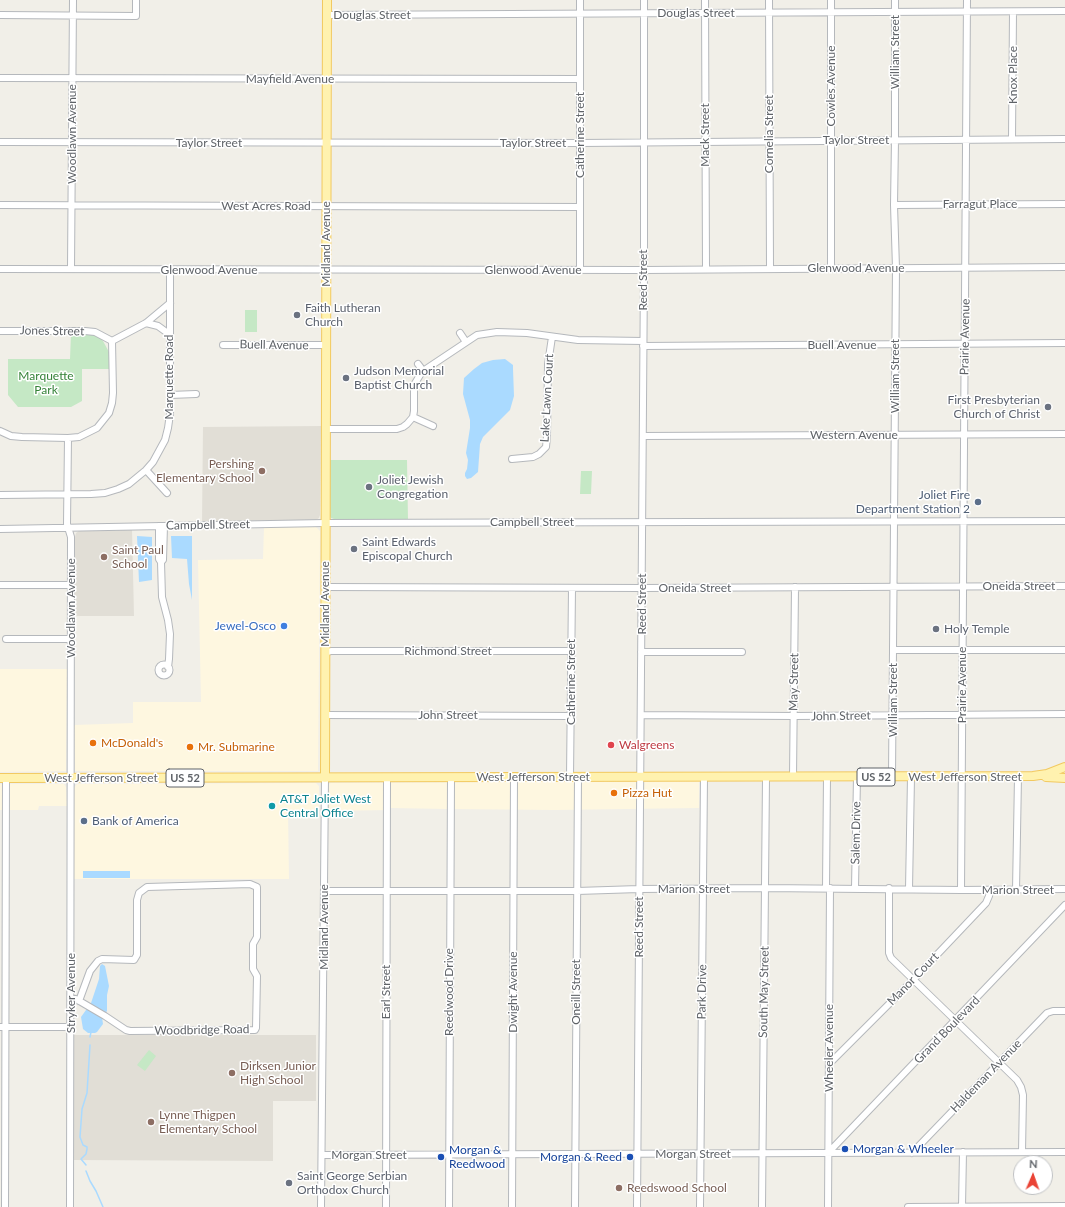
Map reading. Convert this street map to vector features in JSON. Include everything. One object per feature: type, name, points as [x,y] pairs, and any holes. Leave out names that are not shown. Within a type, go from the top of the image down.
[{"type":"main road","name":"Midland Avenue","points":[[325,778],[327,0]]},
{"type":"main road","name":"West Jefferson Street","points":[[3,778],[962,777],[1033,776],[1047,774],[1065,767]]},
{"type":"main road","name":"US 52","points":[[1033,776],[1065,778]]},
{"type":"street","name":"Woodlawn Avenue","points":[[72,0],[72,269]]},
{"type":"street","points":[[0,15],[136,16],[136,0]]},
{"type":"street","name":"Catherine Street","points":[[580,0],[580,270]]},
{"type":"street","name":"Reed Street","points":[[637,1207],[644,270],[644,0]]},
{"type":"street","name":"Mack Street","points":[[705,0],[706,269]]},
{"type":"street","name":"Cornelia Street","points":[[769,0],[770,269]]},
{"type":"street","name":"Cowles Avenue","points":[[831,0],[831,268]]},
{"type":"street","name":"William Street","points":[[892,777],[896,268],[894,205],[896,140],[895,0]]},
{"type":"street","name":"Prairie Avenue","points":[[962,890],[967,0]]},
{"type":"street","name":"Knox Place","points":[[1012,138],[1013,12]]},
{"type":"street","name":"Douglas Street","points":[[327,15],[1065,12]]},
{"type":"street","name":"Mayfield Avenue","points":[[0,78],[580,79]]},
{"type":"street","name":"Taylor Street","points":[[0,142],[580,143],[1012,138],[1065,139]]},
{"type":"street","name":"Farragut Place","points":[[894,205],[1065,204]]},
{"type":"street","name":"West Acres Road","points":[[0,205],[580,207]]},
{"type":"street","name":"Glenwood Avenue","points":[[0,269],[644,270],[1065,267]]},
{"type":"street","name":"Marquette Road","points":[[0,494],[91,494],[118,489],[129,484],[153,462],[165,440],[168,428],[170,395],[170,270]]},
{"type":"street","points":[[0,431],[11,436],[68,438],[79,437],[97,428],[109,413],[113,393],[112,341],[146,323],[170,303]]},
{"type":"street","points":[[146,323],[158,326],[169,334]]},
{"type":"street","name":"Jones Street","points":[[0,331],[85,331],[95,332],[112,341]]},
{"type":"street","name":"Buell Avenue","points":[[413,417],[414,385],[420,375],[478,335],[497,332],[578,340],[643,343],[1065,343]]},
{"type":"street","points":[[460,333],[466,342]]},
{"type":"street","name":"Lake Lawn Court","points":[[512,459],[533,458],[546,447],[548,436],[548,364],[552,337]]},
{"type":"street","name":"Buell Avenue","points":[[223,344],[325,345]]},
{"type":"street","points":[[418,364],[424,372]]},
{"type":"street","points":[[170,395],[196,394]]},
{"type":"street","points":[[325,429],[397,429],[407,424],[413,417],[434,426]]},
{"type":"street","name":"Western Avenue","points":[[643,436],[1065,434]]},
{"type":"street","name":"Woodlawn Avenue","points":[[68,438],[68,528],[71,537],[70,778]]},
{"type":"street","points":[[146,470],[167,493]]},
{"type":"street","name":"Campbell Street","points":[[0,530],[325,523],[1065,522]]},
{"type":"street","points":[[161,526],[159,559],[161,562],[162,597],[169,629],[168,667]]},
{"type":"street","points":[[0,585],[71,585]]},
{"type":"street","name":"Oneida Street","points":[[325,587],[642,588],[1065,586]]},
{"type":"street","name":"May Street","points":[[793,777],[795,587]]},
{"type":"street","name":"Catherine Street","points":[[572,588],[571,716],[574,777]]},
{"type":"street","points":[[6,639],[70,639]]},
{"type":"street","points":[[893,650],[1065,650]]},
{"type":"street","name":"Richmond Street","points":[[325,653],[331,651],[571,651]]},
{"type":"street","points":[[641,652],[742,652]]},
{"type":"street","name":"John Street","points":[[641,715],[794,716],[1065,714]]},
{"type":"street","name":"John Street","points":[[325,715],[571,716]]},
{"type":"street","points":[[1016,890],[1018,776]]},
{"type":"street","name":"Dwight Avenue","points":[[512,1207],[514,777]]},
{"type":"street","name":"Oneill Street","points":[[574,777],[577,891],[575,1207]]},
{"type":"street","name":"Park Drive","points":[[700,1207],[704,777]]},
{"type":"street","name":"South May Street","points":[[762,1207],[766,777]]},
{"type":"street","name":"Wheeler Avenue","points":[[827,777],[829,1064],[828,1207]]},
{"type":"street","name":"Salem Drive","points":[[855,888],[857,777]]},
{"type":"street","points":[[909,889],[911,777]]},
{"type":"street","points":[[3,778],[3,1027],[6,1207]]},
{"type":"street","name":"Stryker Avenue","points":[[70,778],[70,1207]]},
{"type":"street","name":"Midland Avenue","points":[[322,1207],[325,778]]},
{"type":"street","name":"Earl Street","points":[[386,1207],[387,778]]},
{"type":"street","name":"Reedwood Drive","points":[[449,1207],[451,778]]},
{"type":"street","name":"Woodbridge Road","points":[[71,999],[79,1001],[130,1031],[255,1030],[257,976],[253,969],[253,944],[257,937],[257,887],[250,884],[147,887],[139,893],[137,900],[137,955],[134,960],[102,959],[98,961],[90,971],[79,1001]]},
{"type":"street","name":"Marion Street","points":[[324,891],[577,891],[765,888],[889,888],[962,890],[1065,889]]},
{"type":"street","points":[[889,888],[889,952],[891,958],[955,1022],[1017,1080],[1023,1095],[1022,1152]]},
{"type":"street","name":"Manor Court","points":[[829,1064],[986,903],[990,890]]},
{"type":"street","name":"Grand Boulevard","points":[[828,1153],[1065,906]]},
{"type":"street","name":"Haldeman Avenue","points":[[912,1153],[1047,1013],[1052,1011],[1065,1011]]},
{"type":"street","points":[[3,1027],[70,1027]]},
{"type":"street","points":[[962,1206],[963,1152]]},
{"type":"street","name":"Morgan Street","points":[[322,1155],[1065,1152]]},
{"type":"street","points":[[908,1207],[1065,1206]]},
{"type":"shaded area","name":"Pershing Elementary School","points":[[321,426],[319,518],[316,520],[202,523],[203,427]]},
{"type":"shaded area","points":[[264,527],[316,527],[320,531],[318,771],[75,771],[74,725],[133,723],[133,702],[201,702],[198,560],[263,559]]},
{"type":"shaded area","name":"Saint Paul School","points":[[132,529],[134,616],[75,616],[76,533],[79,531],[113,531]]},
{"type":"shaded area","points":[[0,669],[67,669],[66,771],[0,772]]},
{"type":"shaded area","points":[[699,781],[699,808],[555,810],[390,808],[390,810],[328,811],[327,785],[331,783]]},
{"type":"shaded area","points":[[316,783],[319,786],[319,811],[288,811],[289,879],[74,879],[74,788],[77,784]]},
{"type":"shaded area","points":[[0,784],[64,784],[66,787],[67,806],[39,806],[38,810],[0,810]]},
{"type":"shaded area","points":[[74,1035],[316,1035],[316,1101],[273,1101],[273,1161],[73,1160]]},
{"type":"green space","points":[[245,310],[257,310],[257,332],[245,332]]},
{"type":"green space","name":"Marquette Park","points":[[71,333],[94,334],[99,337],[109,352],[109,369],[82,369],[82,401],[71,407],[18,407],[8,395],[8,359],[70,359]]},
{"type":"green space","points":[[329,460],[407,460],[408,520],[331,518],[329,515]]},
{"type":"green space","points":[[581,471],[592,471],[591,494],[580,494]]},
{"type":"green space","points":[[149,1050],[156,1056],[145,1071],[137,1065]]},
{"type":"water","points":[[505,359],[513,365],[514,396],[510,410],[483,437],[480,444],[478,472],[471,478],[467,479],[465,476],[468,460],[466,453],[470,420],[463,394],[464,378],[482,363]]},
{"type":"water","points":[[137,536],[152,537],[152,580],[139,582]]},
{"type":"water","points":[[171,536],[192,536],[192,600],[187,559],[172,558]]},
{"type":"water","points":[[83,871],[130,871],[130,878],[83,878]]},
{"type":"water","points":[[102,964],[105,966],[109,986],[107,995],[107,1011],[102,1017],[103,1024],[97,1032],[88,1033],[83,1029],[81,1017],[91,1003],[99,979],[100,966]]},
{"type":"waterway","points":[[90,1037],[91,1032]]},
{"type":"waterway","points":[[86,1165],[81,1159],[86,1154],[87,1147],[83,1145],[80,1137],[82,1109],[87,1093],[90,1045]]},
{"type":"waterway","points":[[86,1171],[103,1207]]},
{"type":"place","name":"Faith Lutheran Church","points":[[297,315]]},
{"type":"place","name":"Judson Memorial Baptist Church","points":[[346,378]]},
{"type":"place","name":"First Presbyterian Church of Christ","points":[[1048,407]]},
{"type":"place","name":"Pershing Elementary School","points":[[262,471]]},
{"type":"place","name":"Joliet Jewish Congregation","points":[[369,487]]},
{"type":"place","name":"Joliet Fire Department Station 2","points":[[978,502]]},
{"type":"place","name":"Saint Edwards Episcopal Church","points":[[354,549]]},
{"type":"place","name":"Saint Paul School","points":[[104,557]]},
{"type":"place","name":"Jewel-Osco","points":[[284,626]]},
{"type":"place","name":"Holy Temple","points":[[936,629]]},
{"type":"place","name":"McDonald's","points":[[93,743]]},
{"type":"place","name":"Walgreens","points":[[611,745]]},
{"type":"place","name":"Mr. Submarine","points":[[190,747]]},
{"type":"place","name":"Pizza Hut","points":[[614,793]]},
{"type":"place","name":"AT&T Joliet West Central Office","points":[[272,806]]},
{"type":"place","name":"Bank of America","points":[[84,821]]},
{"type":"place","name":"Dirksen Junior High School","points":[[232,1073]]},
{"type":"place","name":"Lynne Thigpen Elementary School","points":[[151,1122]]},
{"type":"place","name":"Morgan & Wheeler","points":[[845,1149]]},
{"type":"place","name":"Morgan & Reedwood","points":[[441,1157]]},
{"type":"place","name":"Morgan & Reed","points":[[630,1157]]},
{"type":"place","name":"Saint George Serbian Orthodox Church","points":[[289,1183]]},
{"type":"place","name":"Reedswood School","points":[[619,1188]]}]
